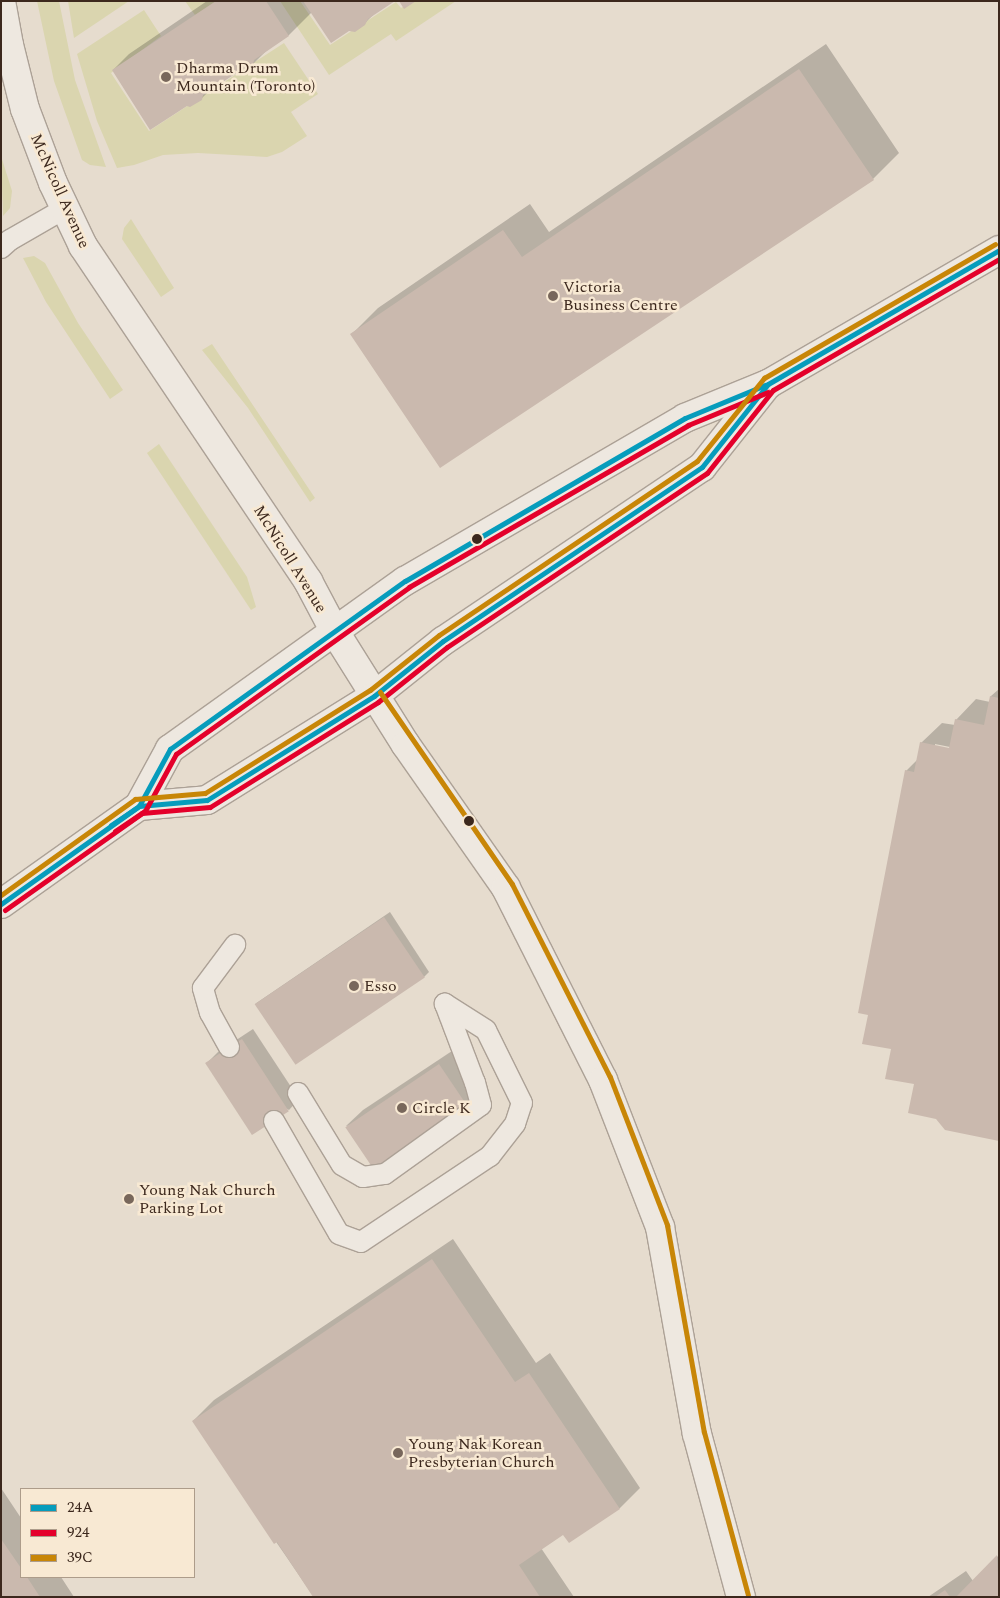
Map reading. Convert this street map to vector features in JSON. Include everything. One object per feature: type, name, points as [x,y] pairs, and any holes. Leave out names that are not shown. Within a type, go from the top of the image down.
[{"type":"main road","name":"McNicoll Avenue","points":[[1,1],[9,45],[25,109],[42,157],[64,209],[90,258],[308,581],[335,632],[374,696],[506,888],[603,1080],[660,1227],[696,1434],[741,1597]]},
{"type":"main road","points":[[1,904],[138,806],[170,749],[405,581],[685,418],[768,384],[999,250]]},
{"type":"main road","points":[[138,806],[208,800],[374,696],[443,641],[702,467],[768,384]]},
{"type":"lane","points":[[1,248],[10,240],[64,209]]},
{"type":"lane","points":[[230,1046],[210,1013],[203,988],[235,945]]},
{"type":"lane","points":[[274,1121],[339,1234],[361,1242],[490,1156],[515,1124],[522,1103],[486,1030],[446,1004],[475,1083],[481,1105],[385,1174],[363,1177],[342,1165],[298,1093]]},
{"type":"shaded area","points":[[37,1],[59,1],[75,80],[106,167],[90,165],[82,160],[54,81]]},
{"type":"shaded area","points":[[68,1],[129,1],[74,38]]},
{"type":"shaded area","points":[[185,1],[217,1],[195,15]]},
{"type":"shaded area","points":[[280,1],[300,1],[330,45],[396,2],[401,8],[412,1],[456,1],[396,41],[391,34],[329,75]]},
{"type":"shaded area","points":[[144,10],[161,36],[111,73],[149,131],[284,43],[318,94],[291,112],[307,136],[282,152],[267,157],[198,153],[163,155],[134,165],[117,168],[97,121],[77,54]]},
{"type":"shaded area","points":[[1,156],[12,191],[10,208],[3,216]]},
{"type":"shaded area","points":[[131,219],[174,288],[161,297],[122,239],[124,228]]},
{"type":"shaded area","points":[[34,256],[45,263],[78,323],[123,390],[110,399],[46,302],[23,258]]},
{"type":"shaded area","points":[[212,344],[315,498],[310,502],[248,408],[202,350]]},
{"type":"shaded area","points":[[159,444],[247,577],[256,607],[251,610],[147,453]]},
{"type":"building","points":[[216,1],[266,1],[289,36],[254,60],[253,65],[242,73],[238,72],[203,95],[202,100],[190,107],[187,106],[150,130],[112,70]]},
{"type":"building","points":[[303,1],[395,1],[368,19],[365,25],[355,32],[349,31],[331,43]]},
{"type":"building","points":[[399,1],[416,1],[404,9]]},
{"type":"building","name":"Victoria Business Centre","points":[[799,69],[874,180],[440,468],[350,334],[503,230],[522,257]]},
{"type":"building","points":[[990,696],[999,698],[999,1141],[945,1130],[936,1119],[908,1113],[914,1084],[885,1079],[891,1049],[862,1044],[868,1015],[858,1013],[905,770],[914,772],[920,742],[949,748],[955,719],[984,725]]},
{"type":"building","points":[[384,917],[425,978],[295,1065],[255,1004]]},
{"type":"building","points":[[242,1039],[289,1111],[252,1135],[205,1063]]},
{"type":"building","points":[[439,1064],[469,1109],[376,1172],[345,1127]]},
{"type":"building","name":"Young Nak Korean Presbyterian Church","points":[[432,1259],[515,1382],[529,1373],[620,1509],[569,1543],[563,1535],[519,1565],[540,1597],[313,1597],[277,1542],[274,1544],[192,1421]]},
{"type":"building","points":[[1,1539],[20,1567],[20,1578],[28,1578],[40,1597],[1,1597]]},
{"type":"building","points":[[997,1555],[999,1597],[956,1597]]},
{"type":"building","points":[[945,1590],[950,1597],[935,1597]]},
{"type":"transit line","name":"39C","points":[[1,895],[135,799],[205,793],[370,690],[439,635],[697,461],[764,378],[995,244]]},
{"type":"transit line","name":"24A","points":[[1,904],[139,806],[207,800],[374,696],[443,641],[702,467],[768,384],[999,250]]},
{"type":"transit line","name":"924","points":[[5,910],[142,813],[210,807],[378,702],[447,647],[707,473],[773,390],[999,259]]},
{"type":"transit line","name":"24A","points":[[111,825],[139,806],[170,749],[405,581],[685,418],[765,385]]},
{"type":"transit line","name":"924","points":[[115,831],[145,811],[176,754],[409,587],[688,425],[768,392]]},
{"type":"transit line","name":"39C","points":[[380,692],[512,884],[610,1077],[667,1225],[704,1432],[748,1595]]},
{"type":"place","name":"Dharma Drum Mountain (Toronto)","points":[[166,77]]},
{"type":"place","name":"Victoria Business Centre","points":[[553,296]]},
{"type":"place","name":"Esso","points":[[354,986]]},
{"type":"place","name":"Circle K","points":[[402,1108]]},
{"type":"place","name":"Young Nak Church Parking Lot","points":[[129,1199]]},
{"type":"place","name":"Young Nak Korean Presbyterian Church","points":[[398,1453]]}]
